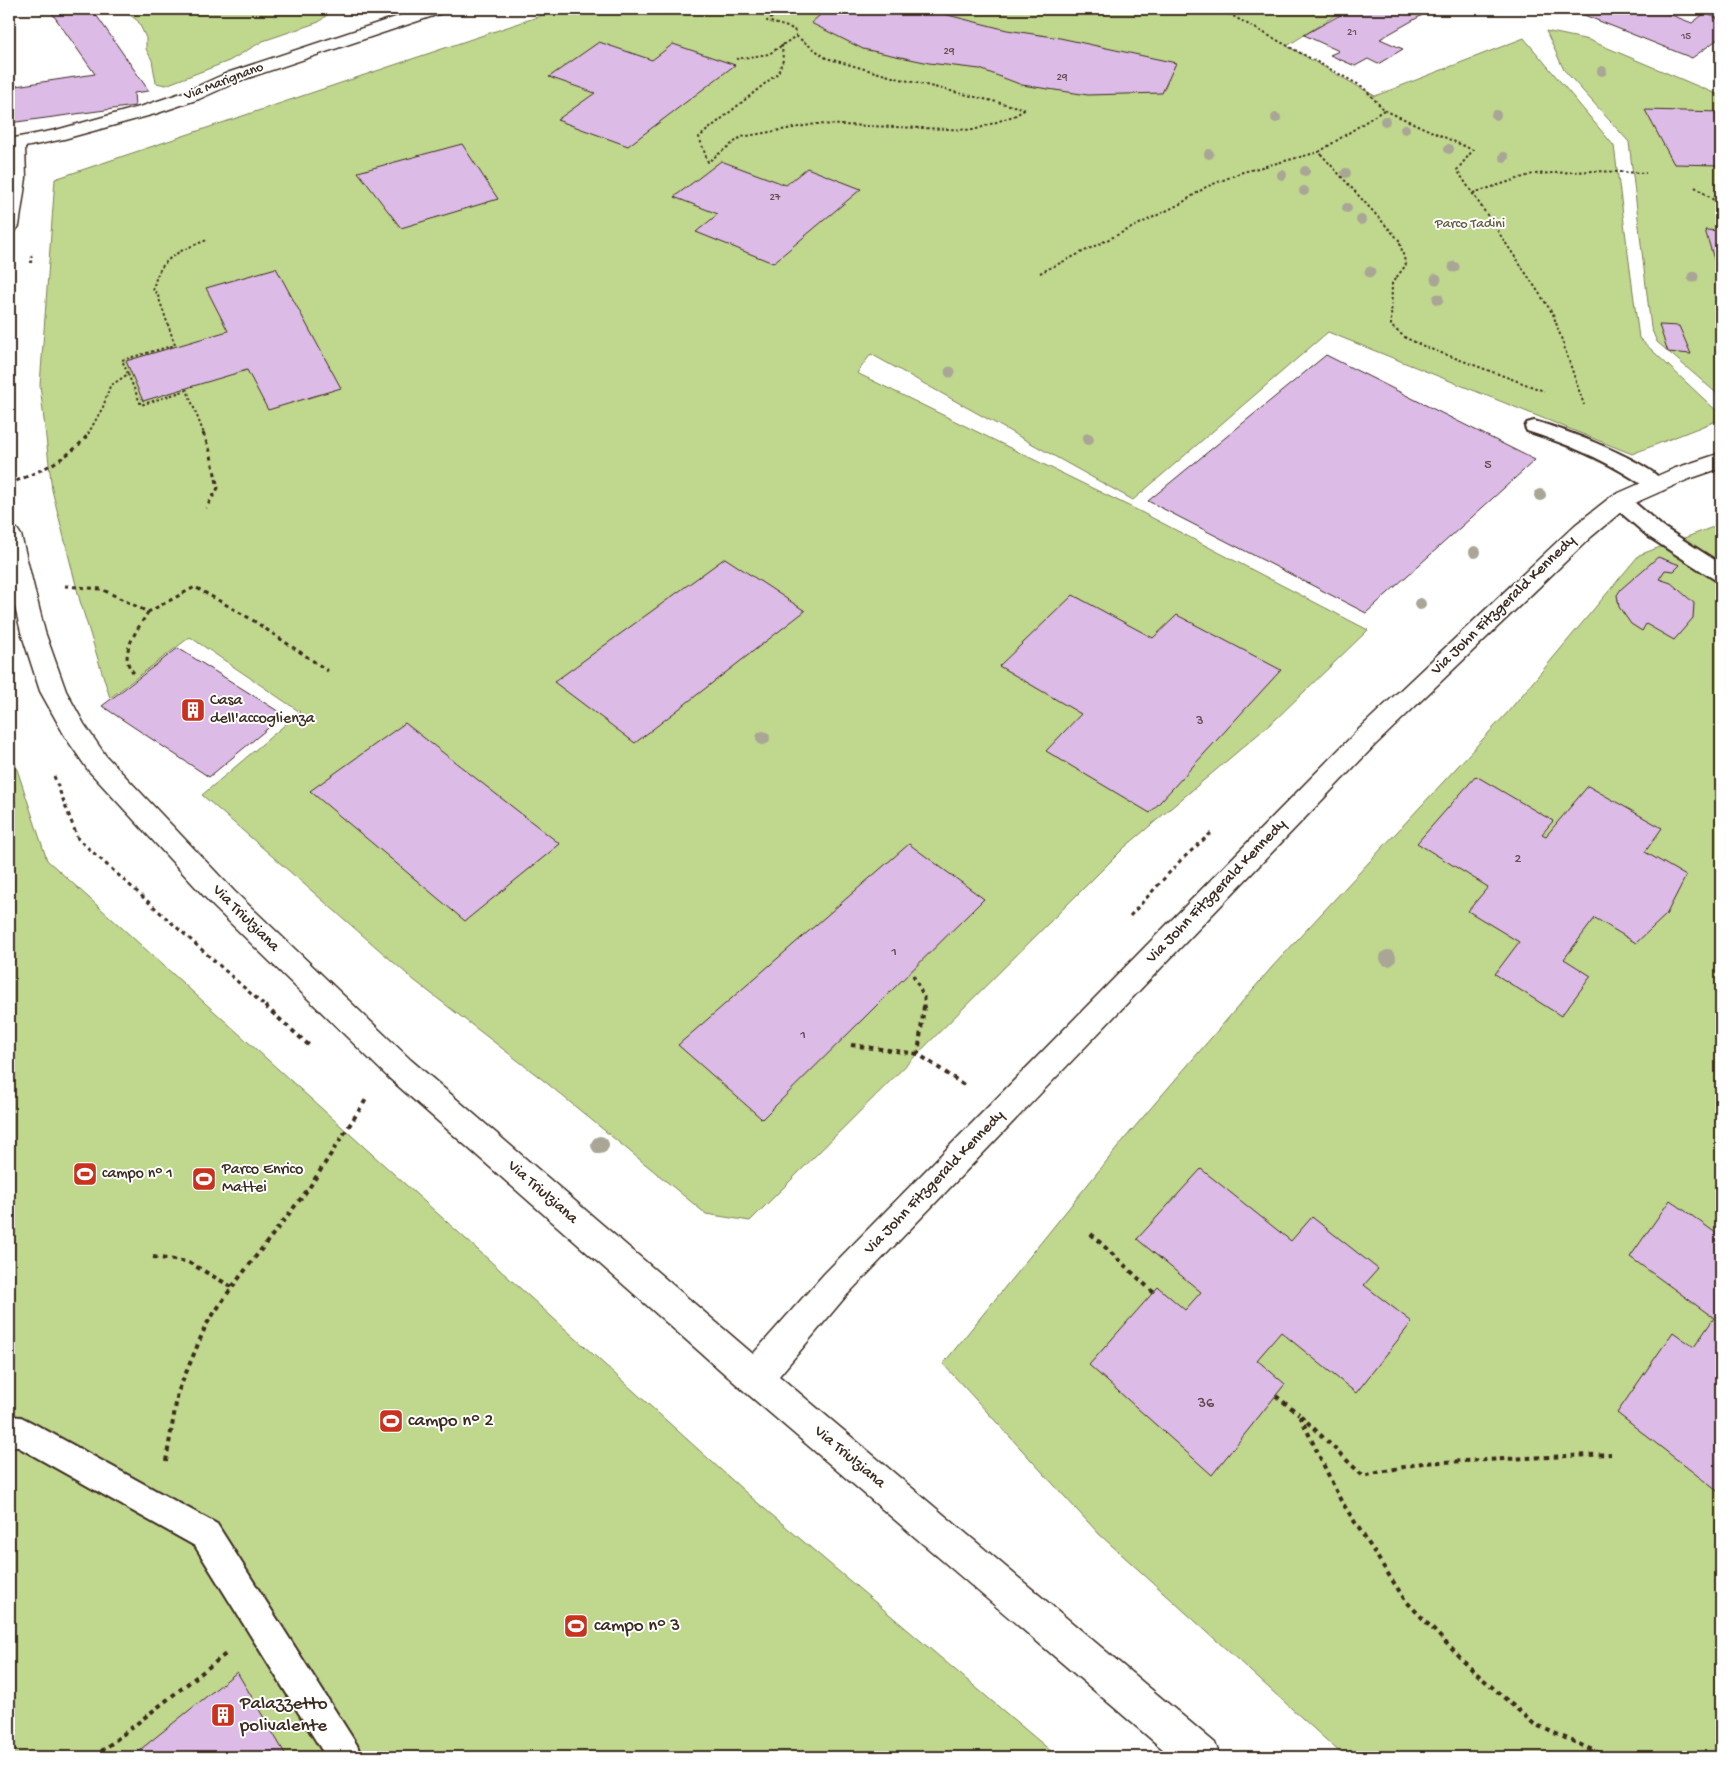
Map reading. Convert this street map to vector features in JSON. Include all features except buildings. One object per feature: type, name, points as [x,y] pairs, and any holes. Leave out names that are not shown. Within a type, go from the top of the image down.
[{"type":"street","name":"Via Marignano","points":[[12,143],[58,136],[148,110],[193,94],[233,76],[436,9]]},
{"type":"street","points":[[9,226],[17,178],[12,143]]},
{"type":"street","name":"Via John Fitzgerald Kennedy","points":[[755,1378],[836,1285],[1366,738],[1534,577],[1583,531],[1620,501],[1721,460]]},
{"type":"street","name":"Via Triulziana","points":[[9,535],[33,632],[53,691],[75,731],[97,763],[224,899],[400,1069],[755,1378],[1200,1757]]},
{"type":"lane","points":[[1534,427],[1572,439],[1602,452],[1625,463],[1656,485]]},
{"type":"lane","points":[[1620,501],[1656,532],[1721,574]]},
{"type":"lane","points":[[9,1430],[21,1432],[206,1536],[345,1757]]},
{"type":"path","points":[[782,45],[783,60],[778,73],[699,137],[708,162],[741,137],[816,124],[974,130],[1016,115],[1026,109],[896,78],[826,58],[796,36],[794,29],[767,21],[785,9]]},
{"type":"path","points":[[1220,9],[1363,88],[1384,110],[1473,150],[1457,170],[1553,314],[1582,404]]},
{"type":"path","points":[[736,59],[769,54],[796,36]]},
{"type":"path","points":[[1040,273],[1180,204],[1206,187],[1243,172],[1319,152],[1384,110]]},
{"type":"path","points":[[1319,152],[1399,240],[1406,265],[1392,283],[1391,326],[1406,338],[1428,348],[1551,393]]},
{"type":"path","points":[[1473,193],[1533,174],[1593,171],[1646,173]]},
{"type":"path","points":[[1695,187],[1721,205]]},
{"type":"path","points":[[206,508],[218,488],[210,451],[187,390],[140,405],[122,360],[175,344],[157,293],[153,290],[159,269],[181,251],[207,240]]},
{"type":"path","points":[[9,484],[54,463],[88,438],[107,398],[110,386],[128,374]]},
{"type":"path","points":[[1574,401],[1590,409]]},
{"type":"path","points":[[62,586],[101,589],[148,612]]},
{"type":"path","points":[[134,673],[128,668],[126,652],[148,612],[194,587],[251,619],[328,671]]},
{"type":"path","points":[[913,975],[924,997],[923,1022],[918,1054]]},
{"type":"path","points":[[851,1045],[918,1054],[932,1064]]},
{"type":"path","points":[[156,1507],[163,1480],[178,1392],[206,1325],[232,1287],[309,1188],[367,1097]]},
{"type":"path","points":[[1091,1234],[1154,1293]]},
{"type":"path","points":[[153,1257],[188,1262],[232,1287]]},
{"type":"path","points":[[1276,1396],[1299,1414],[1362,1476],[1422,1463],[1612,1454]]},
{"type":"path","points":[[1299,1414],[1340,1499],[1405,1600],[1467,1665],[1534,1724],[1608,1757]]},
{"type":"path","points":[[94,1757],[262,1625]]},
{"type":"green space","points":[[122,9],[348,9],[328,14],[319,22],[263,41],[229,61],[166,85],[156,83],[152,60],[146,49],[146,38],[138,21]]},
{"type":"green space","name":"Parco Tadini","points":[[561,9],[1345,9],[1287,46],[1375,96],[1524,38],[1614,146],[1639,338],[1721,415],[1721,419],[1632,454],[1328,332],[1133,500],[871,354],[857,373],[1141,512],[1368,630],[1275,720],[1125,847],[750,1221],[706,1214],[543,1080],[415,981],[202,795],[300,712],[190,637],[110,698],[80,601],[52,490],[40,385],[55,179]]},
{"type":"green space","points":[[1546,31],[1589,40],[1721,96],[1721,397],[1657,342],[1651,328],[1629,142],[1564,70]]},
{"type":"green space","points":[[1721,524],[1721,1757],[1345,1757],[1099,1534],[943,1364],[1126,1137],[1272,967],[1507,713],[1639,555]]},
{"type":"green space","name":"Parco Enrico Mattei","points":[[9,745],[47,860],[752,1498],[1058,1757],[9,1757]]},
{"type":"place","name":"Casa dell'accoglienza","points":[[193,710]]},
{"type":"place","name":"campo n° 1","points":[[85,1174]]},
{"type":"place","name":"Parco Enrico Mattei","points":[[204,1179]]},
{"type":"place","name":"campo n° 2","points":[[391,1421]]},
{"type":"place","name":"campo n° 3","points":[[576,1626]]},
{"type":"place","name":"Palazzetto polivalente","points":[[223,1715]]}]
